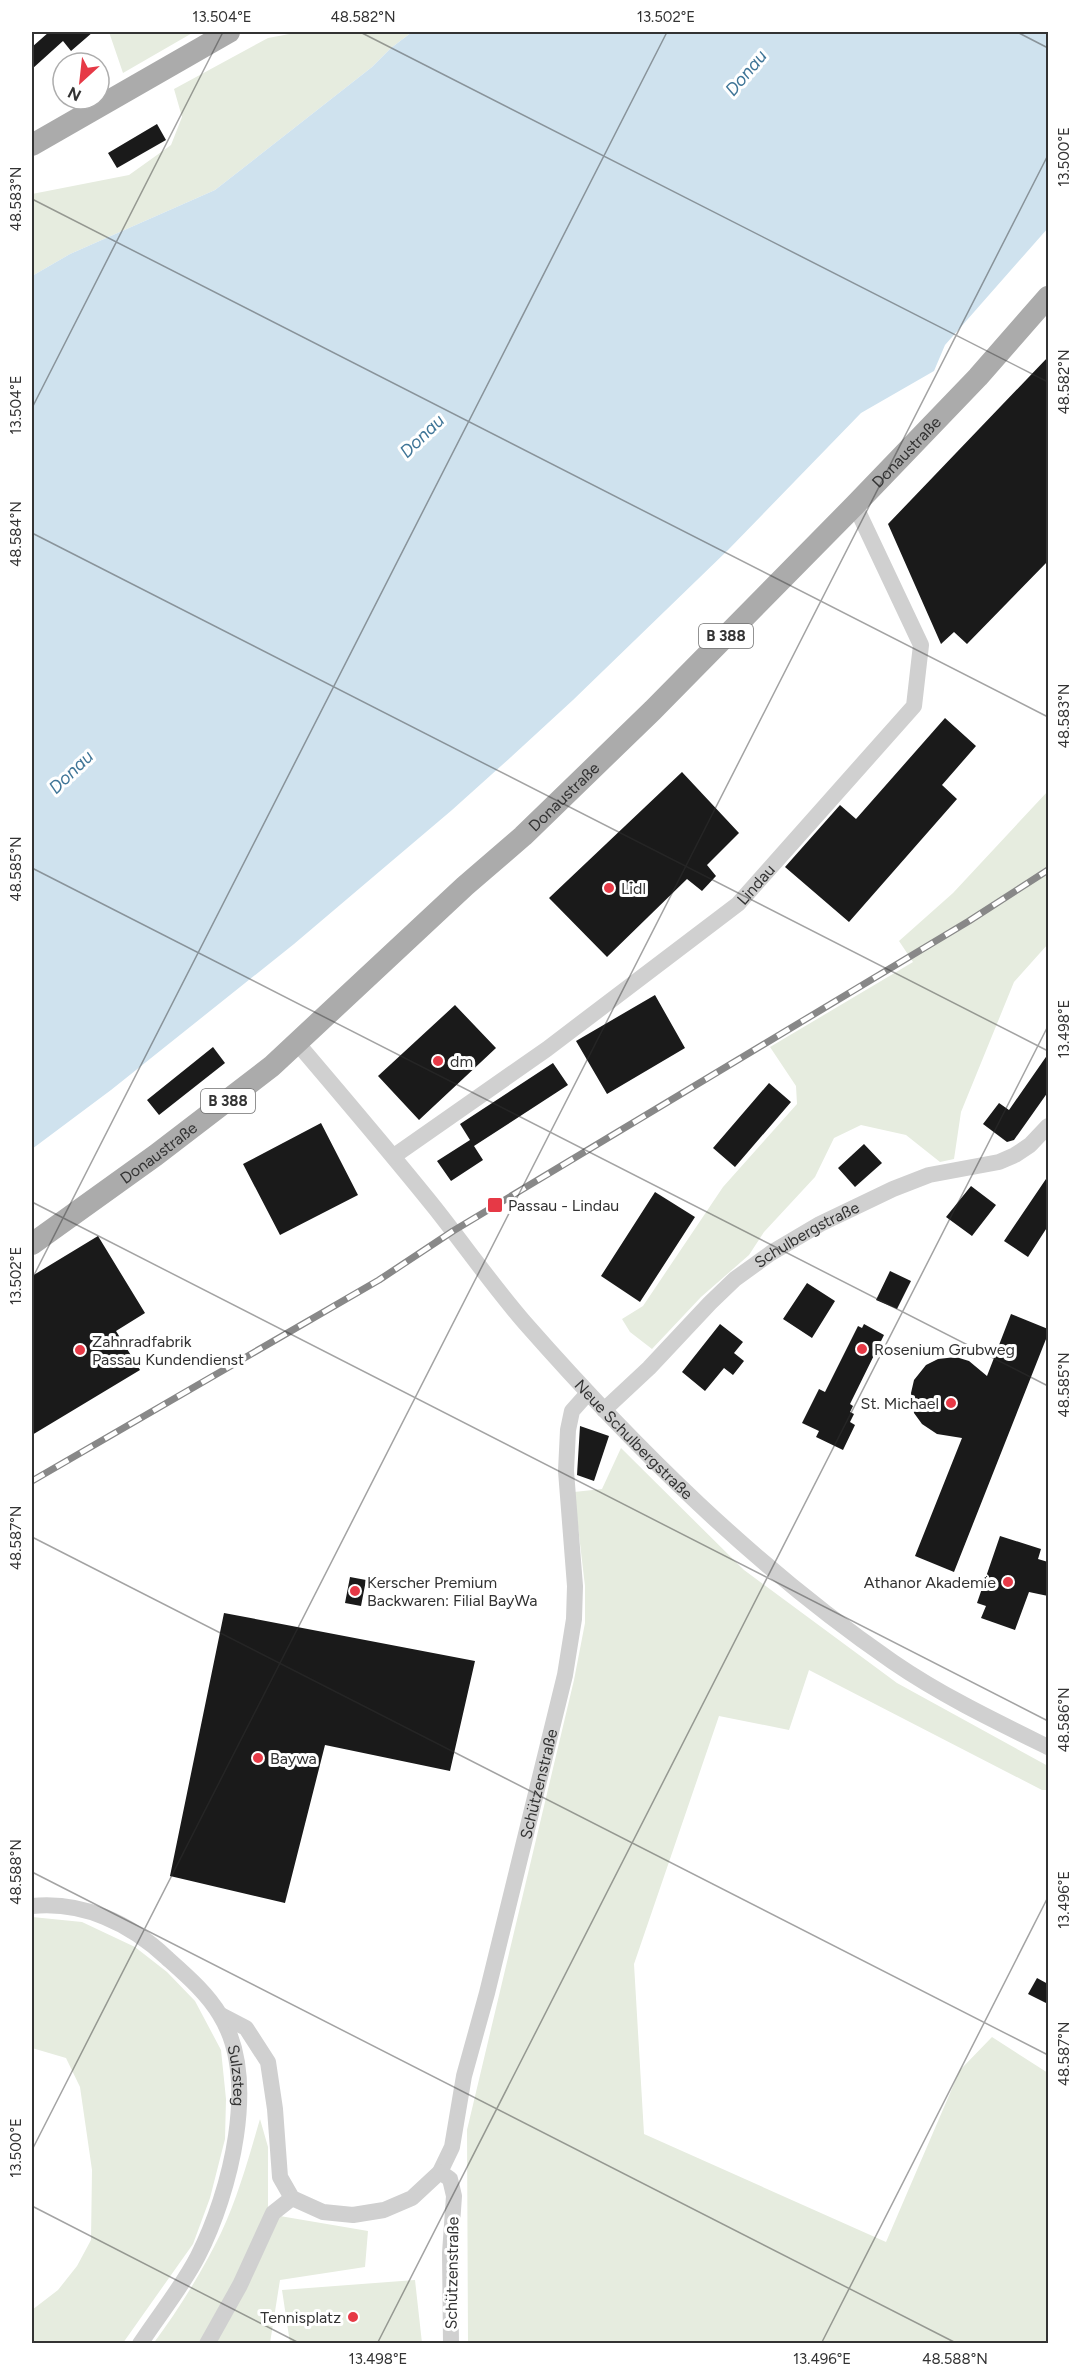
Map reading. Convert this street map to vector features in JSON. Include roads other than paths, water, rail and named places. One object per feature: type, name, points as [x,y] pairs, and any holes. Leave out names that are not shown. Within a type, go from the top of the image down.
[{"type":"main road","points":[[32,145],[229,32]]},
{"type":"main road","name":"Donaustraße","points":[[32,1244],[226,1103],[298,1044],[380,964],[523,836],[653,710],[855,506],[978,377],[1048,297]]},
{"type":"street","name":"Lindau","points":[[394,1156],[547,1048],[738,904],[914,706],[921,645],[855,506]]},
{"type":"street","name":"Neue Schulbergstraße","points":[[298,1044],[394,1156],[506,1299],[588,1393],[663,1470],[774,1572],[894,1663],[983,1715],[1048,1747]]},
{"type":"street","name":"Schulbergstraße","points":[[604,1410],[650,1368],[735,1279],[762,1260],[820,1224],[893,1189],[929,1175],[999,1162],[1015,1155],[1030,1145],[1048,1126]]},
{"type":"street","name":"Schützenstraße","points":[[292,2198],[323,2212],[353,2215],[384,2210],[412,2198],[440,2172],[452,2147],[464,2076],[487,1993],[565,1675],[574,1619],[575,1586],[566,1471],[568,1430],[572,1411],[588,1393]]},
{"type":"street","name":"Sulzsteg","points":[[32,1906],[48,1905],[89,1910],[120,1924],[156,1947],[193,1982],[221,2015],[236,2053],[239,2111],[225,2186],[197,2257],[140,2343]]},
{"type":"street","points":[[207,2343],[240,2285],[273,2213],[292,2198],[280,2177],[275,2109],[268,2062],[246,2028],[221,2015]]},
{"type":"street","name":"Schützenstraße","points":[[440,2172],[450,2179],[454,2196],[450,2253],[451,2343]]},
{"type":"water","name":"Donau","points":[[412,32],[1048,32],[1048,228],[945,345],[934,371],[861,413],[728,550],[511,757],[294,944],[111,1090],[32,1149],[32,276],[70,254],[215,190],[372,67]]},
{"type":"railway","points":[[32,1481],[379,1280],[453,1231],[969,921],[1048,870]]},
{"type":"place","name":"Lidl","points":[[609,888]]},
{"type":"place","name":"dm","points":[[438,1061]]},
{"type":"place","name":"Passau - Lindau","points":[[495,1205]]},
{"type":"place","name":"Rosenium Grubweg","points":[[862,1349]]},
{"type":"place","name":"Zahnradfabrik Passau Kundendienst","points":[[80,1350]]},
{"type":"place","name":"St. Michael","points":[[951,1403]]},
{"type":"place","name":"Athanor Akademie","points":[[1008,1582]]},
{"type":"place","name":"Kerscher Premium Backwaren: Filial BayWa","points":[[355,1591]]},
{"type":"place","name":"Baywa","points":[[258,1758]]},
{"type":"place","name":"Tennisplatz","points":[[353,2317]]}]
